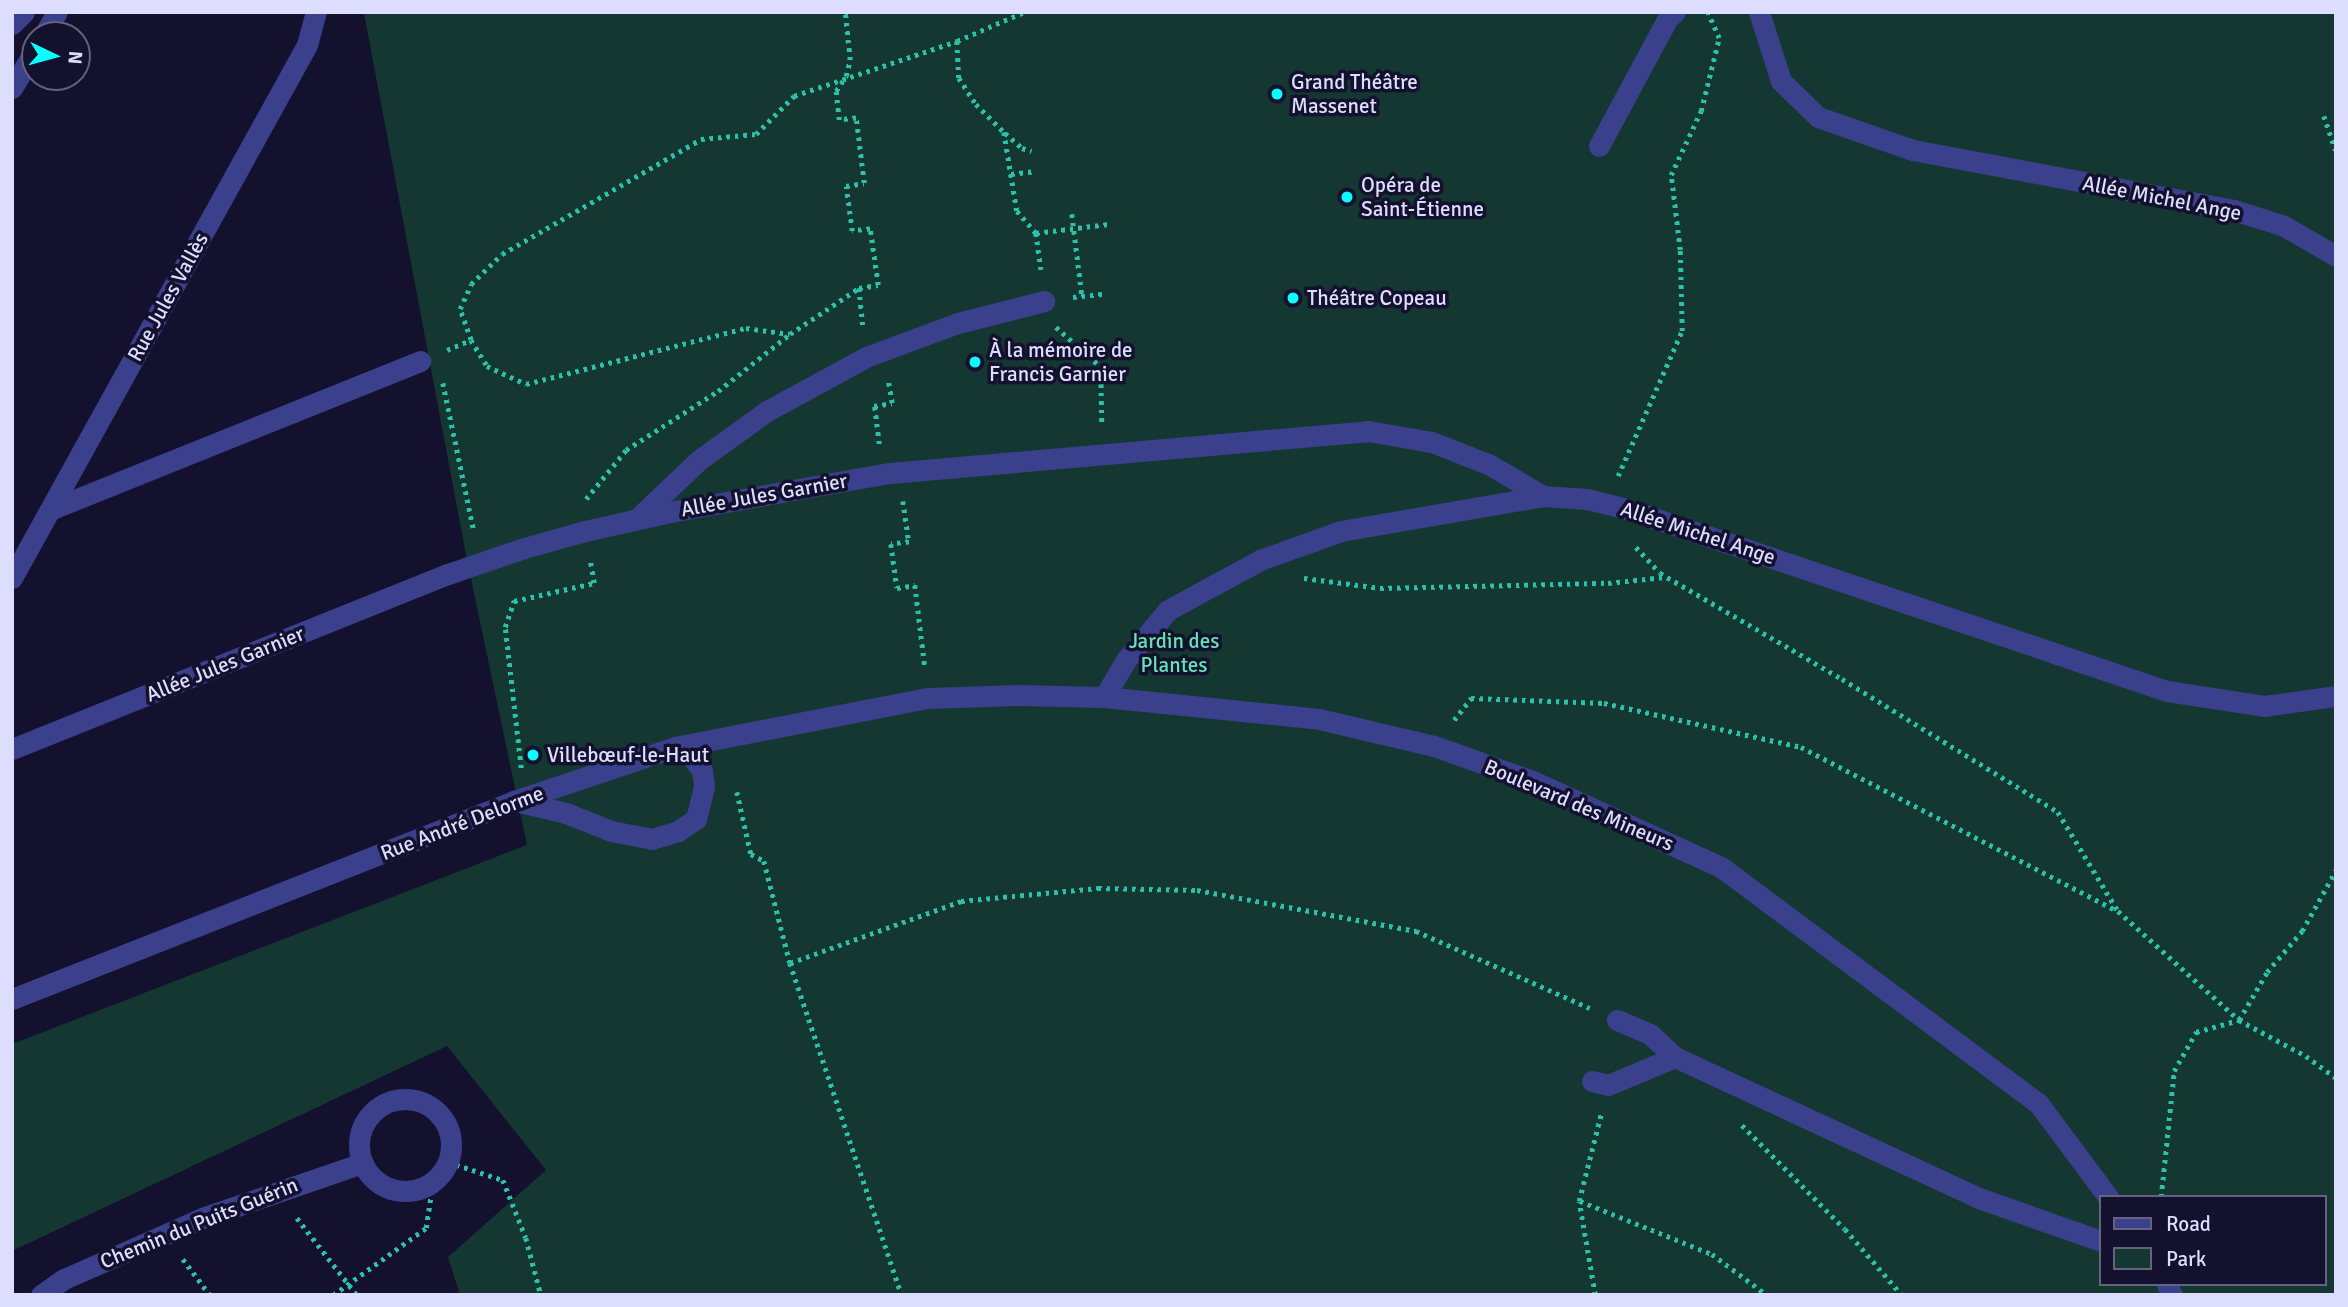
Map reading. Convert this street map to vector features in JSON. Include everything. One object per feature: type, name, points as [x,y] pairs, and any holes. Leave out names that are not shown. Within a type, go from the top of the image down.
[{"type":"street","points":[[12,24],[24,12]]},
{"type":"street","name":"Rue Jules Vallès","points":[[12,578],[307,46],[316,12]]},
{"type":"street","points":[[1599,146],[1668,18],[1675,12]]},
{"type":"street","name":"Allée Michel Ange","points":[[1759,12],[1781,81],[1818,117],[1913,150],[2234,210],[2284,226],[2336,256]]},
{"type":"street","points":[[637,519],[699,460],[767,411],[866,357],[1043,291]]},
{"type":"street","points":[[52,509],[420,361]]},
{"type":"street","name":"Allée Jules Garnier","points":[[12,749],[480,564],[585,531],[637,519],[890,473],[1368,431],[1432,443],[1490,464],[1543,496]]},
{"type":"street","name":"Allée Michel Ange","points":[[1104,697],[1126,660],[1168,610],[1252,564],[1340,531],[1543,496],[1587,499],[1627,509],[2167,691],[2264,706],[2336,695]]},
{"type":"street","name":"Boulevard des Mineurs","points":[[928,698],[1017,695],[1104,697],[1319,719],[1434,746],[1535,782],[1721,867],[2038,1103],[2107,1195]]},
{"type":"street","name":"Rue André Delorme","points":[[12,999],[519,799],[675,747],[928,698]]},
{"type":"street","points":[[519,799],[566,813],[611,831],[652,839],[678,831],[696,819],[705,786],[702,770],[689,754],[675,747]]},
{"type":"street","points":[[1617,1020],[1650,1034],[1675,1057],[1976,1197],[2100,1241]]},
{"type":"street","points":[[1600,1083],[1675,1057]]},
{"type":"street","points":[[409,1099],[432,1107],[447,1126],[450,1150],[448,1162],[433,1181],[412,1191],[388,1188],[369,1174],[363,1163],[359,1140],[367,1118],[386,1103],[409,1099]]},
{"type":"street","name":"Chemin du Puits Guérin","points":[[41,1295],[64,1279],[165,1234],[276,1191],[363,1163]]},
{"type":"path","points":[[519,799],[505,626],[514,601],[594,583],[585,531],[586,499],[626,450],[718,391],[790,334],[859,288],[878,285],[870,229],[852,231],[846,186],[864,183],[856,118],[839,120],[836,91],[846,76],[850,60],[845,12]]},
{"type":"path","points":[[790,334],[746,328],[526,384],[486,366],[471,340],[460,309],[471,284],[502,254],[701,139],[756,134],[794,96],[846,76],[957,41],[1024,12]]},
{"type":"path","points":[[1616,480],[1682,331],[1680,250],[1671,175],[1701,111],[1719,38],[1707,12]]},
{"type":"path","points":[[957,41],[959,78],[976,104],[1022,148],[1032,151]]},
{"type":"path","points":[[2324,116],[2336,150]]},
{"type":"path","points":[[1004,132],[1017,211],[1036,233],[1043,291]]},
{"type":"path","points":[[1011,174],[1034,171]]},
{"type":"path","points":[[1072,214],[1082,296]]},
{"type":"path","points":[[1036,233],[1108,224]]},
{"type":"path","points":[[859,288],[863,327]]},
{"type":"path","points":[[1064,334],[1101,367],[1101,416]]},
{"type":"path","points":[[420,361],[471,340]]},
{"type":"path","points":[[451,358],[456,345]]},
{"type":"path","points":[[447,370],[443,382],[480,564]]},
{"type":"path","points":[[880,451],[874,405],[892,403],[889,387]]},
{"type":"path","points":[[906,524],[909,542],[891,544],[897,588],[915,586],[928,698]]},
{"type":"path","points":[[1633,544],[1666,577],[1842,679],[2058,812],[2118,911]]},
{"type":"path","points":[[1252,564],[1312,581],[1380,589],[1608,583],[1666,577]]},
{"type":"path","points":[[1434,746],[1471,698],[1604,703],[1801,747],[2118,911],[2239,1020],[2306,1056],[2336,1077]]},
{"type":"path","points":[[736,789],[751,854],[764,861],[789,963],[902,1295]]},
{"type":"path","points":[[2161,1195],[2174,1071],[2196,1032],[2239,1020],[2267,972],[2302,931],[2336,870]]},
{"type":"path","points":[[789,963],[961,901],[1098,888],[1197,890],[1416,931],[1617,1020]]},
{"type":"path","points":[[1595,1295],[1579,1201],[1600,1083]]},
{"type":"path","points":[[1741,1124],[1845,1229],[1902,1295]]},
{"type":"path","points":[[448,1162],[503,1180],[526,1238],[541,1295]]},
{"type":"path","points":[[333,1295],[426,1228],[433,1181]]},
{"type":"path","points":[[276,1191],[357,1295]]},
{"type":"path","points":[[1579,1201],[1712,1254],[1767,1295]]},
{"type":"path","points":[[165,1234],[209,1295]]},
{"type":"green space","name":"Jardin des Plantes","points":[[2336,12],[2336,1295],[460,1295],[448,1257],[546,1170],[447,1046],[12,1251],[12,1044],[527,845],[466,555],[364,13]]},
{"type":"place","name":"Grand Théâtre Massenet","points":[[1277,94]]},
{"type":"place","name":"Opéra de Saint-Étienne","points":[[1347,197]]},
{"type":"place","name":"Théâtre Copeau","points":[[1293,298]]},
{"type":"place","name":"À la mémoire de Francis Garnier","points":[[975,362]]},
{"type":"place","name":"Villebœuf-le-Haut","points":[[533,755]]}]
